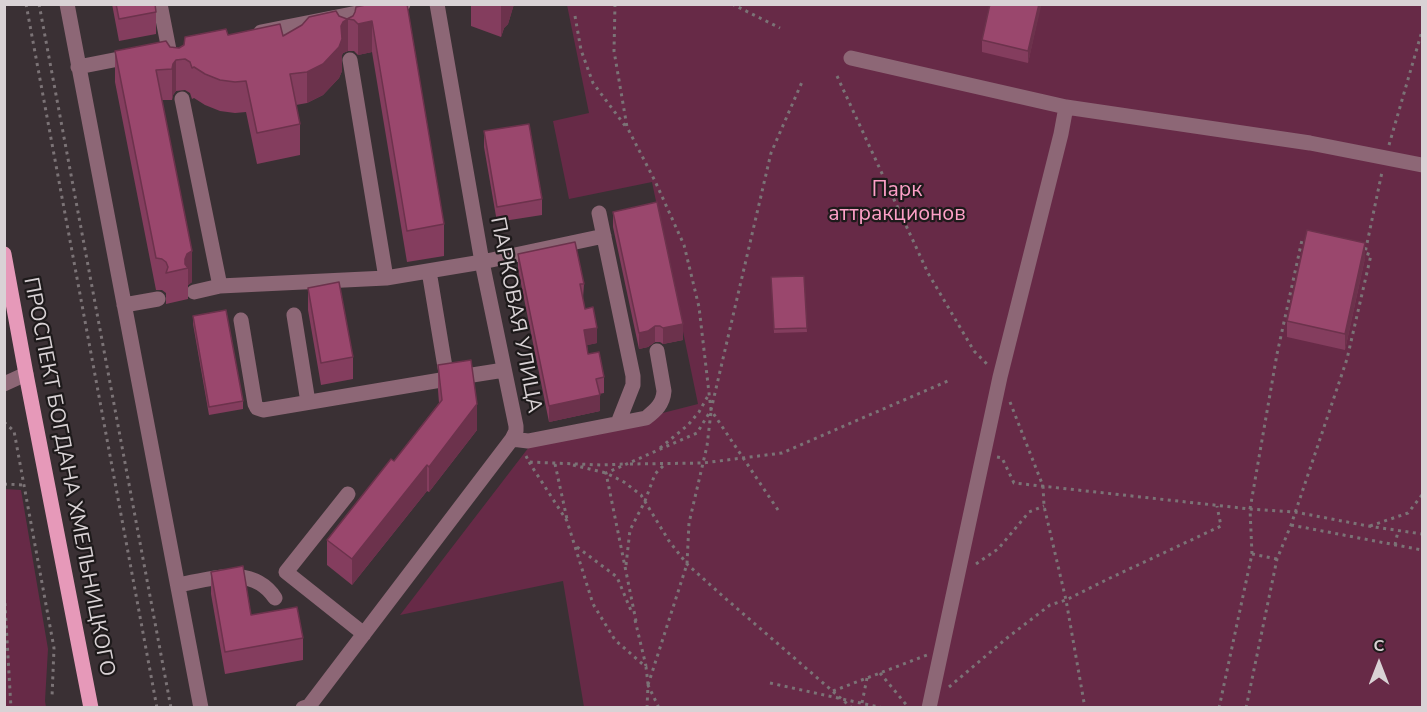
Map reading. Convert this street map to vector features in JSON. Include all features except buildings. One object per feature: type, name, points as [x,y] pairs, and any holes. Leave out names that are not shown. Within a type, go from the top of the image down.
[{"type":"main road","name":"ПРОСПЕКТ БОГДАНА ХМЕЛЬНИЦКОГО","points":[[4,254],[91,708]]},
{"type":"street","points":[[67,4],[201,708]]},
{"type":"street","points":[[160,4],[164,51],[176,70]]},
{"type":"street","points":[[250,34],[403,4]]},
{"type":"street","name":"ПАРКОВАЯ УЛИЦА","points":[[303,708],[309,706],[364,634],[512,438],[516,426],[482,262],[436,4]]},
{"type":"street","points":[[78,67],[164,51]]},
{"type":"street","points":[[851,58],[1066,107],[1310,143],[1422,165]]},
{"type":"street","points":[[350,60],[386,278]]},
{"type":"street","points":[[182,99],[220,286]]},
{"type":"street","points":[[929,706],[1000,377],[1066,107]]},
{"type":"street","points":[[599,213],[633,376],[633,385],[618,423]]},
{"type":"street","points":[[194,292],[220,286],[386,278],[482,262],[604,236]]},
{"type":"street","points":[[429,271],[447,379]]},
{"type":"street","points":[[124,305],[158,299]]},
{"type":"street","points":[[294,315],[308,402]]},
{"type":"street","points":[[241,320],[255,404],[257,408],[263,410],[504,370]]},
{"type":"street","points":[[512,438],[528,441],[646,418],[659,408],[664,398],[657,351]]},
{"type":"street","points":[[4,384],[26,374]]},
{"type":"street","points":[[348,494],[286,572],[364,634]]},
{"type":"street","points":[[178,585],[240,576],[259,582],[275,598]]},
{"type":"path","points":[[26,4],[157,708]]},
{"type":"path","points":[[39,4],[171,708]]},
{"type":"path","points":[[615,4],[614,51],[627,127]]},
{"type":"path","points":[[732,4],[780,28]]},
{"type":"path","points":[[575,16],[581,50],[593,82],[627,127],[684,245],[699,307],[711,410],[778,510]]},
{"type":"path","points":[[1246,708],[1277,560],[1347,359],[1371,255],[1365,253],[1385,159],[1422,32]]},
{"type":"path","points":[[837,76],[928,273],[974,351],[1000,377],[1043,486],[1044,506],[1066,600],[1085,708]]},
{"type":"path","points":[[659,708],[648,685],[687,564],[689,523],[707,446],[711,410],[771,153],[802,81]]},
{"type":"path","points":[[1219,708],[1252,554],[1250,509],[1277,354],[1302,240],[1312,242]]},
{"type":"path","points":[[529,462],[703,463],[782,453],[950,380]]},
{"type":"path","points":[[656,452],[688,425],[699,412],[709,393]]},
{"type":"path","points":[[606,473],[697,433],[711,410]]},
{"type":"path","points":[[4,422],[14,431],[54,648],[51,697]]},
{"type":"path","points":[[528,441],[521,448],[567,521]]},
{"type":"path","points":[[984,453],[1002,458],[1014,483],[1295,512],[1422,534]]},
{"type":"path","points":[[555,463],[567,521],[593,604],[615,640],[646,667]]},
{"type":"path","points":[[626,570],[630,530],[645,501],[655,474],[666,463]]},
{"type":"path","points":[[565,464],[606,473],[624,482],[641,495],[669,541],[687,564],[852,708]]},
{"type":"path","points":[[606,473],[646,667],[647,708]]},
{"type":"path","points":[[4,484],[24,485]]},
{"type":"path","points":[[1368,526],[1408,513],[1422,495]]},
{"type":"path","points":[[929,706],[1007,638],[1050,605],[1066,600],[1221,525],[1217,505]]},
{"type":"path","points":[[957,576],[998,549],[1029,512],[1044,506]]},
{"type":"path","points":[[1291,525],[1422,550]]},
{"type":"path","points":[[1395,545],[1398,531]]},
{"type":"path","points":[[576,545],[617,577],[636,621]]},
{"type":"path","points":[[1252,554],[1277,560]]},
{"type":"path","points":[[4,588],[11,708]]},
{"type":"path","points":[[833,691],[941,650]]},
{"type":"path","points":[[880,673],[909,708]]},
{"type":"path","points":[[862,704],[867,678]]},
{"type":"path","points":[[770,683],[883,708]]},
{"type":"green space","name":"Парк аттракционов","points":[[567,5],[1422,5],[1422,707],[584,707],[563,581],[400,615],[529,447],[698,404],[652,182],[569,199],[553,121],[589,113]]},
{"type":"green space","points":[[5,489],[21,490],[48,649],[46,707],[5,707]]}]
